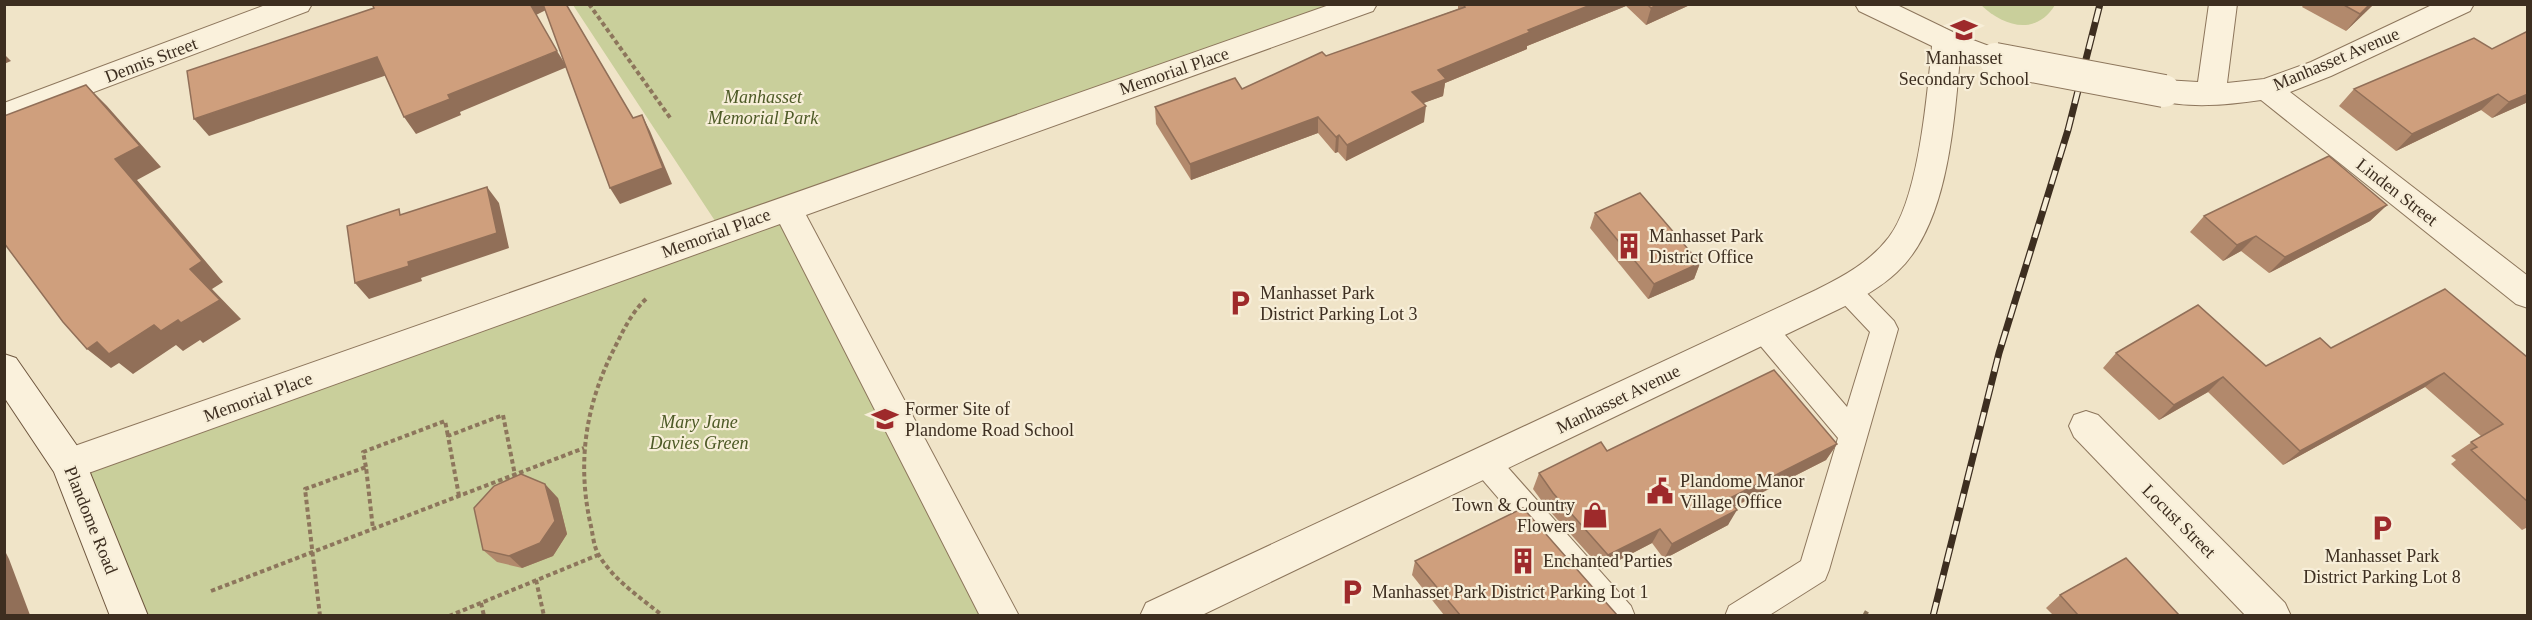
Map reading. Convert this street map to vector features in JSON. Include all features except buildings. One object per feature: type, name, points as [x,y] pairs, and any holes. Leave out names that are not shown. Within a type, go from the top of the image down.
[{"type":"street","name":"Dennis Street","points":[[4,115],[298,4]]},
{"type":"street","name":"Memorial Place","points":[[69,464],[1364,4]]},
{"type":"street","points":[[2211,94],[2223,4]]},
{"type":"street","name":"Manhasset Avenue","points":[[1159,615],[1846,289],[1889,261],[1911,230],[1929,175],[1946,56],[1995,59],[2164,91],[2241,93],[2267,89],[2321,69],[2460,4]]},
{"type":"street","points":[[1881,7],[1946,56]]},
{"type":"street","name":"Linden Street","points":[[2267,89],[2528,295]]},
{"type":"street","points":[[787,208],[1000,615]]},
{"type":"street","name":"Plandome Road","points":[[4,368],[69,464],[129,615]]},
{"type":"street","name":"Locust Street","points":[[2085,426],[2272,615]]},
{"type":"lane","points":[[1740,615],[1814,570],[1884,329],[1846,289]]},
{"type":"lane","points":[[1763,329],[1853,435]]},
{"type":"lane","points":[[1485,462],[1620,615]]},
{"type":"path","points":[[589,4],[671,119]]},
{"type":"path","points":[[652,294],[643,301],[625,327],[606,362],[588,411],[582,460],[586,510],[598,555],[629,588],[663,615]]},
{"type":"path","points":[[448,436],[503,415],[515,475]]},
{"type":"path","points":[[373,529],[363,452],[445,421],[459,496]]},
{"type":"path","points":[[211,591],[584,448]]},
{"type":"path","points":[[320,615],[305,489],[366,466]]},
{"type":"path","points":[[449,615],[598,555]]},
{"type":"path","points":[[536,580],[544,615]]},
{"type":"path","points":[[481,603],[484,615]]},
{"type":"path","points":[[1864,612],[1871,615]]},
{"type":"green space","name":"Mary Jane Davies Green","points":[[573,5],[1350,5],[787,208],[1000,615],[130,615],[69,464],[721,230]]},
{"type":"green space","points":[[1981,5],[2055,5],[2039,21],[2020,25],[2000,19]]},
{"type":"railway","points":[[1933,616],[1999,353],[2068,130],[2100,4]]},
{"type":"place","name":"Manhasset Secondary School","points":[[1964,30]]},
{"type":"place","name":"Manhasset Park District Office","points":[[1629,246]]},
{"type":"place","name":"Manhasset Park District Parking Lot 3","points":[[1240,303]]},
{"type":"place","name":"Former Site of Plandome Road School","points":[[885,419]]},
{"type":"place","name":"Plandome Manor Village Office","points":[[1660,491]]},
{"type":"place","name":"Town & Country Flowers","points":[[1595,515]]},
{"type":"place","name":"Manhasset Park District Parking Lot 8","points":[[2382,528]]},
{"type":"place","name":"Enchanted Parties","points":[[1523,561]]},
{"type":"place","name":"Manhasset Park District Parking Lot 1","points":[[1352,592]]},
{"type":"park label","name":"Manhasset Memorial Park","points":[[763,107]]}]
